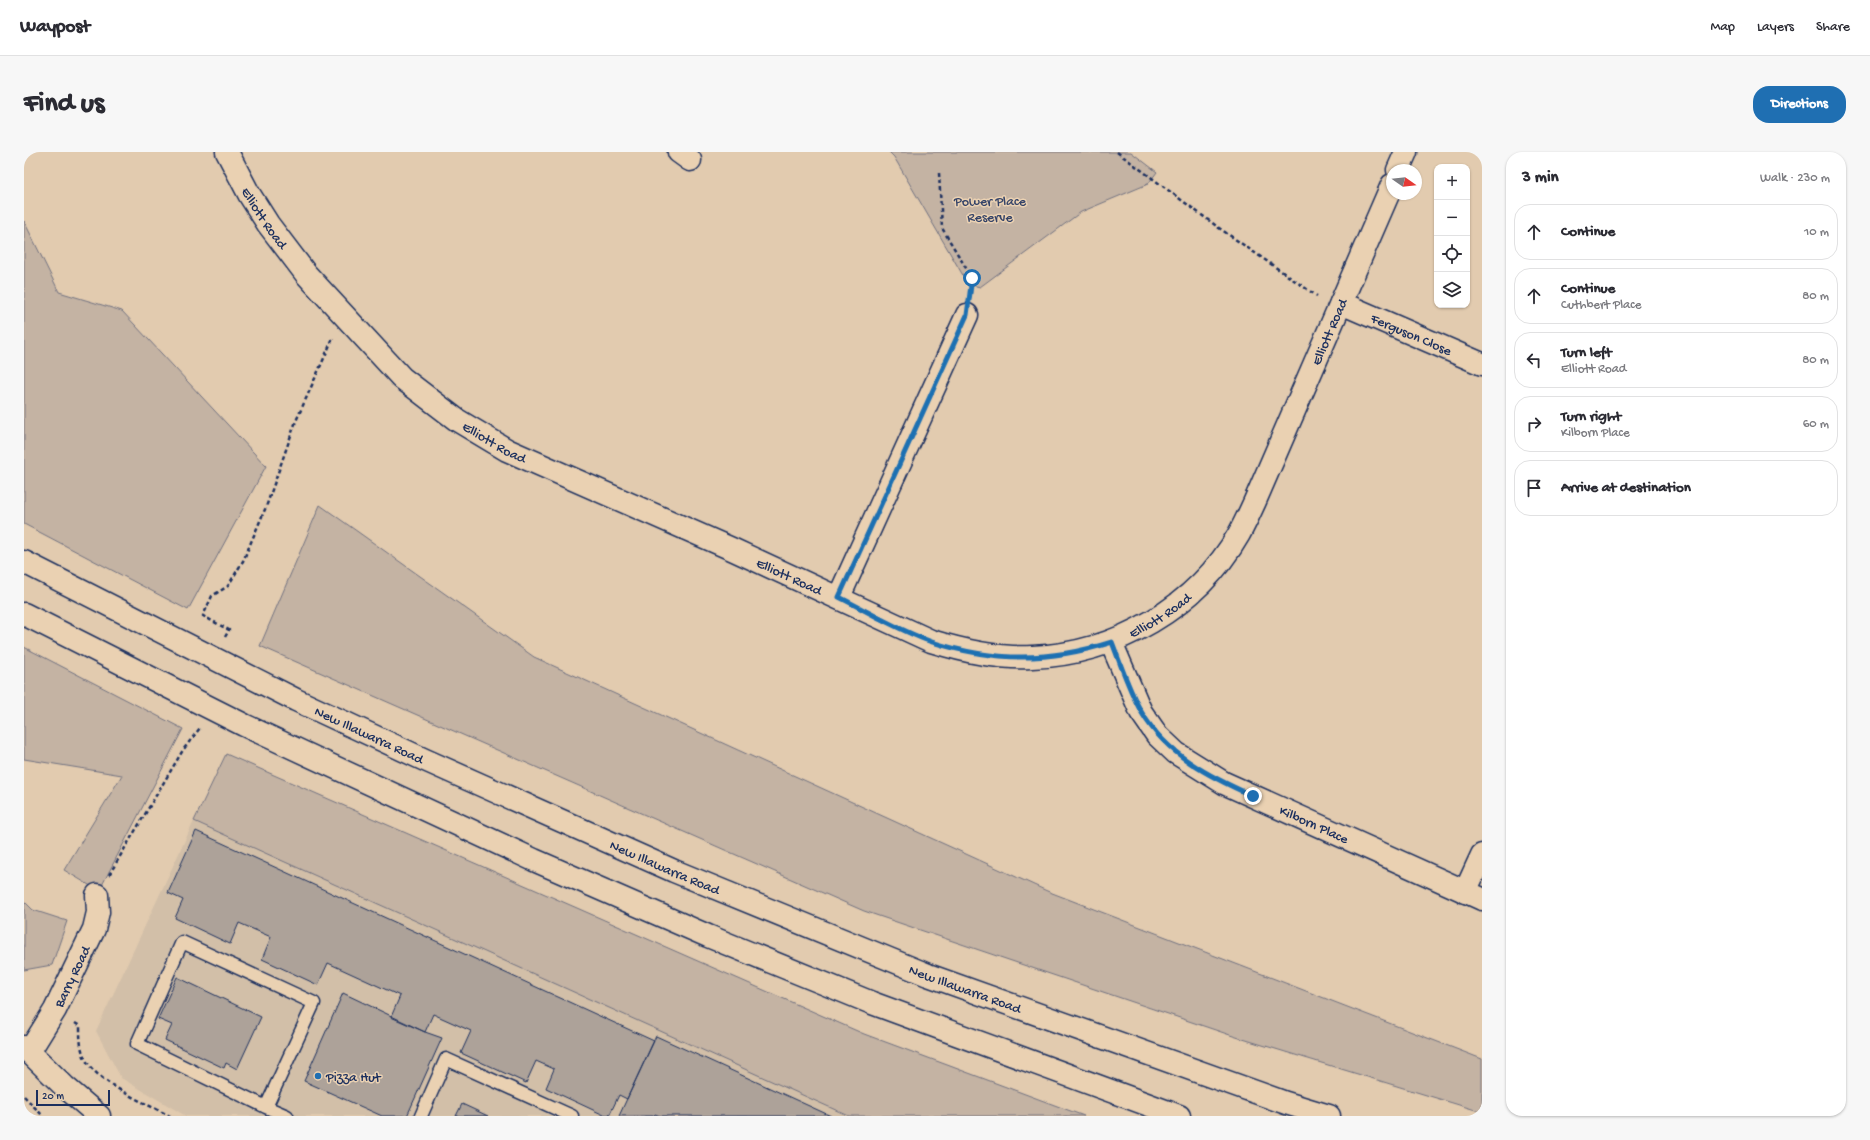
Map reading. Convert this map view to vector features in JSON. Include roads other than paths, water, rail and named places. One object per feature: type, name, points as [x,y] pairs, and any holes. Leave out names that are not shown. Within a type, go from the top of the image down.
[{"type":"main road","name":"Elliott Road","points":[[227,152],[249,194],[280,242],[306,274],[343,316],[402,378],[457,420],[507,450],[839,597],[931,641],[963,650],[998,656],[1032,657],[1065,654],[1112,642],[1160,617],[1191,593],[1217,566],[1239,534],[1270,467],[1386,199]]},
{"type":"main road","points":[[1401,164],[1406,152]]},
{"type":"main road","name":"Ferguson Close","points":[[1339,307],[1482,364]]},
{"type":"main road","points":[[839,597],[967,315]]},
{"type":"main road","name":"New Illawarra Road","points":[[24,562],[296,700],[418,757],[674,871],[928,974],[1279,1100],[1329,1116]]},
{"type":"main road","points":[[24,614],[211,708],[534,860],[708,936],[872,1003],[1179,1116]]},
{"type":"main road","name":"Kilborn Place","points":[[1112,642],[1141,712],[1157,734],[1176,753],[1224,783],[1474,896],[1482,855]]},
{"type":"main road","name":"Barry Road","points":[[27,1049],[55,1010],[94,929],[98,912],[97,895]]},
{"type":"main road","points":[[27,1049],[64,1086],[99,1116]]},
{"type":"lane","points":[[266,1107],[314,1004],[182,942],[137,1044],[266,1107],[287,1116]]},
{"type":"lane","points":[[420,1116],[446,1060],[572,1116]]},
{"type":"place","name":"Pizza Hut","points":[[318,1076]]},
{"type":"park label","name":"Power Place Reserve","points":[[990,208]]}]
